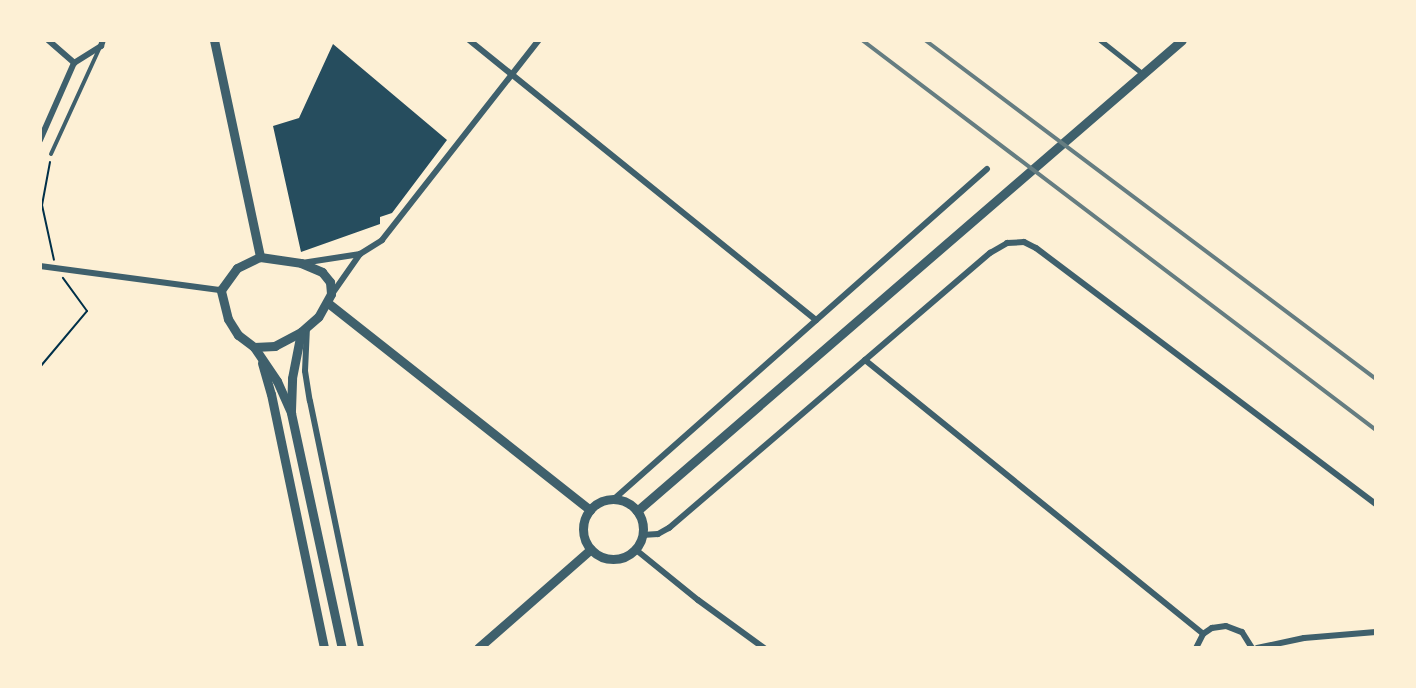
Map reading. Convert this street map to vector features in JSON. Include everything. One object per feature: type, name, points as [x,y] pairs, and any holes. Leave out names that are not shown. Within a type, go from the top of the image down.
[{"type":"street","points":[[48,40],[74,63]]},
{"type":"street","points":[[214,40],[260,257]]},
{"type":"street","points":[[469,40],[816,320]]},
{"type":"street","points":[[301,263],[360,254],[382,240],[539,40]]},
{"type":"street","points":[[1100,40],[1143,74]]},
{"type":"street","points":[[637,511],[1082,129],[1182,40]]},
{"type":"street","points":[[40,140],[74,63],[102,43]]},
{"type":"street","points":[[614,499],[987,169]]},
{"type":"street","points":[[642,535],[658,534],[669,528],[974,266],[1007,243],[1024,242],[1036,248],[1376,504]]},
{"type":"street","points":[[256,350],[274,346],[304,329],[330,299],[360,254]]},
{"type":"street","points":[[330,299],[330,282],[322,272],[301,263],[260,257],[237,268],[222,290],[228,319],[237,335],[256,350],[277,381],[291,412],[342,648]]},
{"type":"street","points":[[40,266],[222,290]]},
{"type":"street","points":[[330,299],[590,510]]},
{"type":"street","points":[[291,412],[292,378],[304,329]]},
{"type":"street","points":[[304,329],[305,370],[310,401],[361,648]]},
{"type":"street","points":[[256,350],[271,394],[324,648]]},
{"type":"street","points":[[865,360],[1203,634]]},
{"type":"street","points":[[614,499],[630,505],[637,511],[641,518],[642,535],[629,555],[613,559],[605,558],[591,549],[584,534],[584,526],[590,510],[605,500],[614,499]]},
{"type":"street","points":[[478,648],[591,549]]},
{"type":"street","points":[[635,549],[698,600],[764,648]]},
{"type":"street","points":[[1196,648],[1203,634],[1212,628],[1226,626],[1242,632],[1252,648]]},
{"type":"street","points":[[1257,648],[1304,638],[1376,632]]},
{"type":"lane","points":[[51,154],[102,43]]},
{"type":"path","points":[[40,367],[87,311],[56,267],[42,205],[51,154]]},
{"type":"building","points":[[333,44],[447,140],[392,213],[380,217],[380,224],[301,252],[273,126],[299,118]]},
{"type":"railway","points":[[862,40],[1376,430]]},
{"type":"railway","points":[[925,40],[1376,379]]}]
